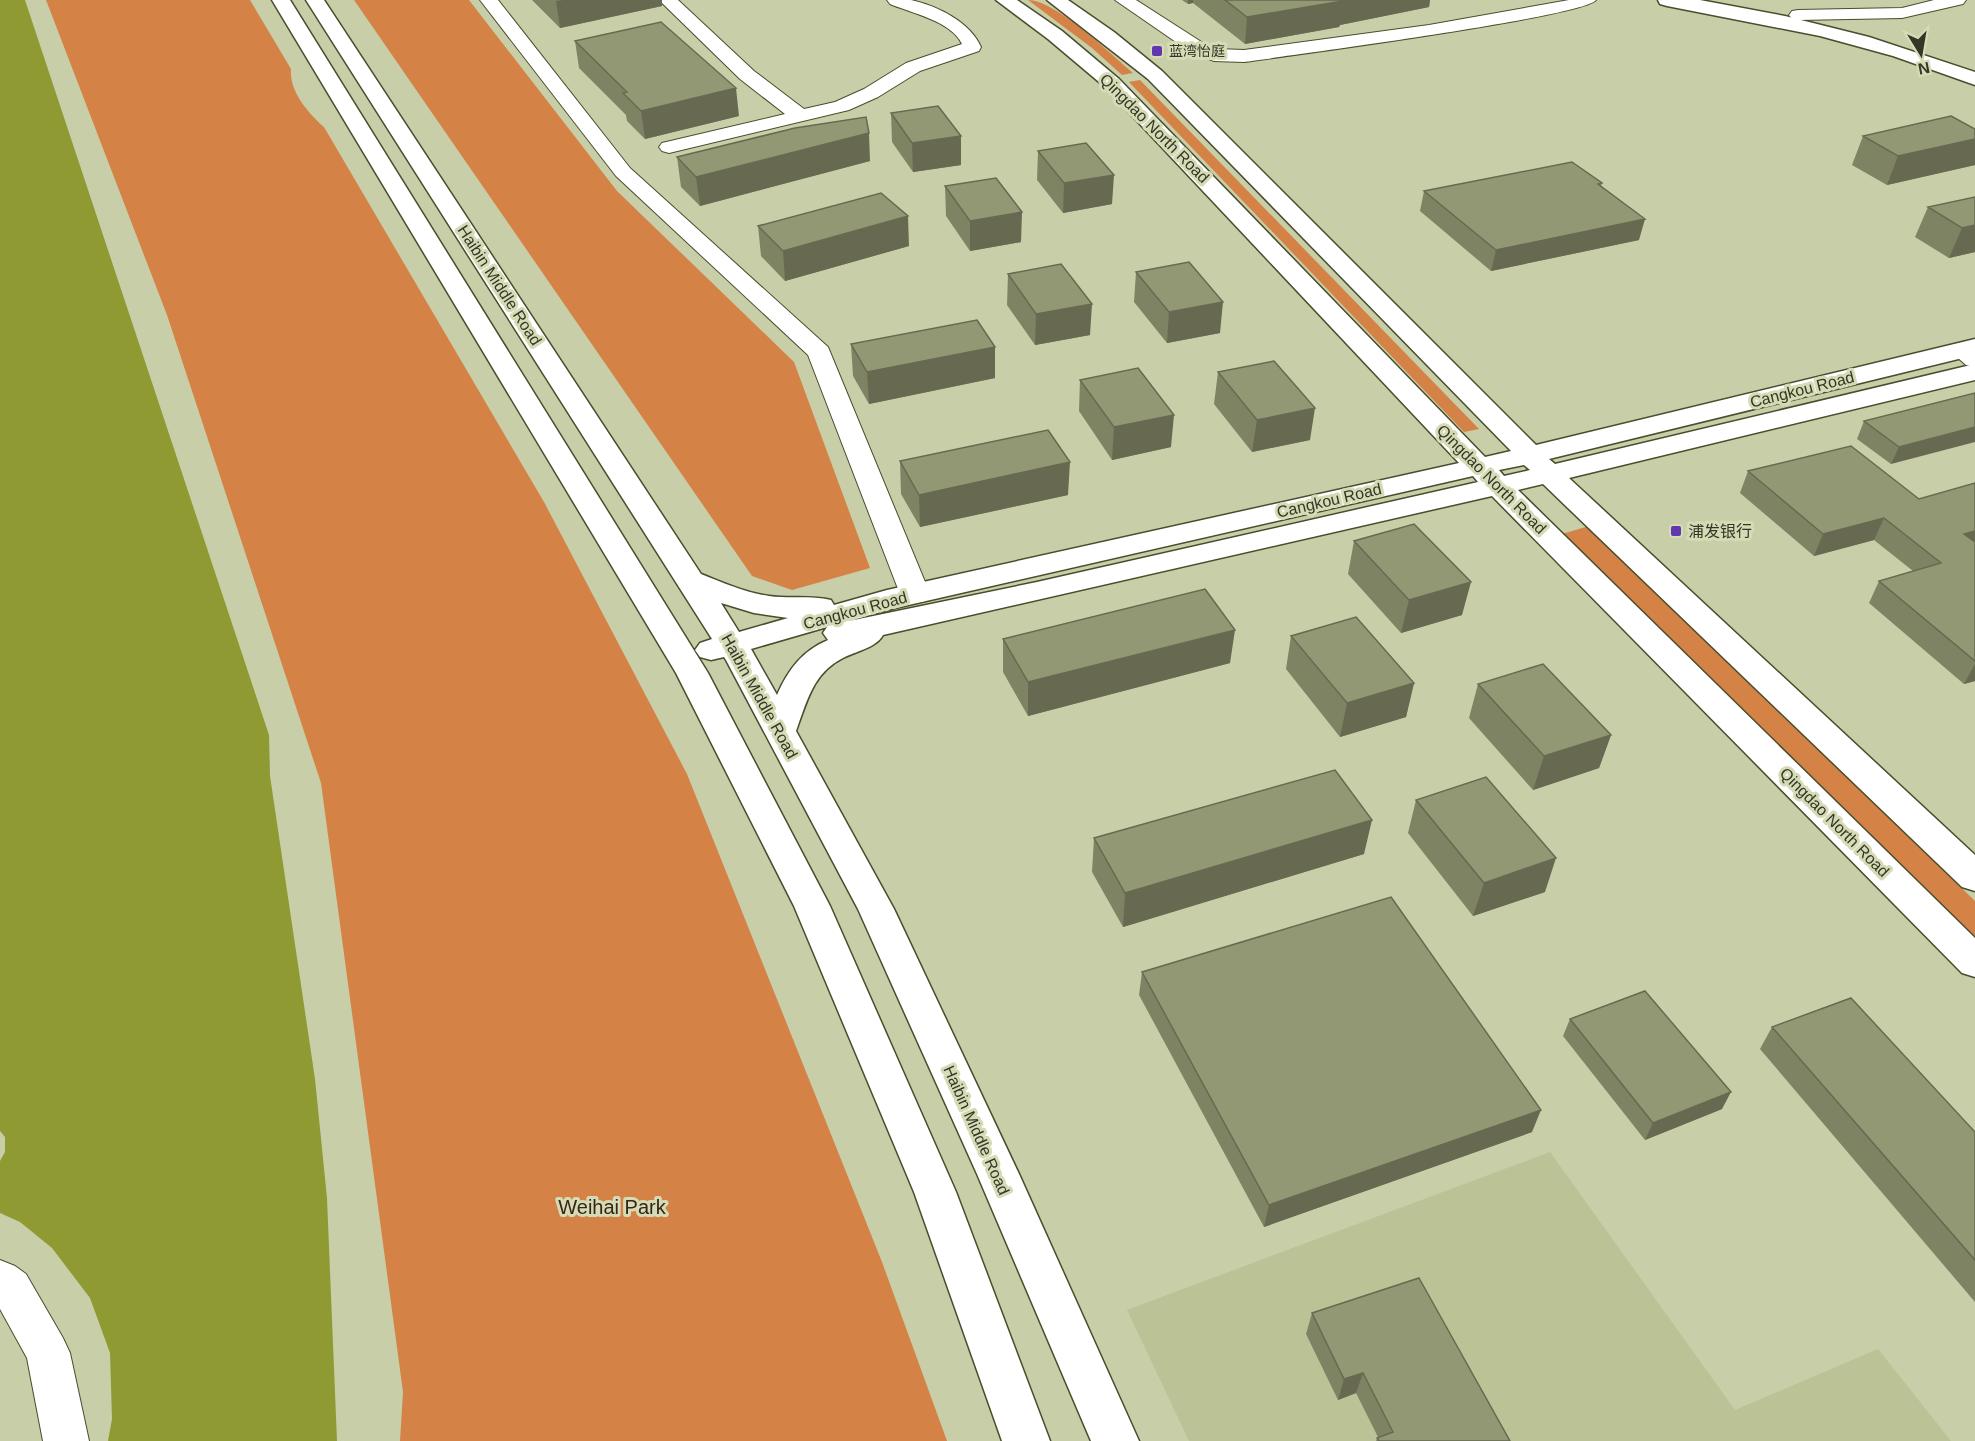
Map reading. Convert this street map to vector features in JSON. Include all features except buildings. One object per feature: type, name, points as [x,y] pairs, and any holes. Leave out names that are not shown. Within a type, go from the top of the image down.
[{"type":"main road","points":[[281,0],[688,666],[816,917],[935,1192],[1026,1441]]},
{"type":"main road","name":"Haibin Middle Road","points":[[315,0],[736,651],[780,730],[876,909],[998,1174],[1115,1441]]},
{"type":"main road","name":"Qingdao North Road","points":[[1005,0],[1055,35],[1112,83],[1479,467],[1975,962]]},
{"type":"main road","name":"Qingdao North Road","points":[[1056,0],[1107,36],[1155,75],[1550,476],[1975,877]]},
{"type":"main road","points":[[1667,0],[1741,12],[1874,42],[1975,79]]},
{"type":"main road","points":[[1729,0],[1893,37],[1975,66]]},
{"type":"main road","name":"Cangkou Road","points":[[688,666],[736,651],[843,632],[901,605],[1530,455],[1971,357]]},
{"type":"main road","name":"Cangkou Road","points":[[901,605],[1550,476],[1971,357]]},
{"type":"main road","points":[[691,581],[760,606],[785,609],[901,605]]},
{"type":"main road","points":[[780,730],[794,687],[810,665],[901,605]]},
{"type":"street","points":[[489,0],[623,172],[819,352],[901,605]]},
{"type":"street","points":[[668,0],[747,75],[801,116]]},
{"type":"street","points":[[669,147],[842,106],[871,93],[913,68],[972,47],[970,39],[960,29],[896,0]]},
{"type":"street","points":[[1124,0],[1196,47],[1214,56],[1244,56],[1429,30],[1568,6],[1587,0]]},
{"type":"street","points":[[1798,15],[1902,13],[1957,0]]},
{"type":"street","points":[[0,1280],[11,1288],[48,1353],[66,1441]]},
{"type":"shaded area","points":[[0,0],[25,0],[269,735],[270,776],[315,1079],[327,1198],[337,1441],[108,1441],[112,1419],[110,1353],[90,1298],[52,1248],[20,1222],[0,1213],[0,1161],[5,1152],[5,1137],[0,1131]]},
{"type":"shaded area","points":[[1550,1152],[1735,1410],[1878,1349],[1951,1441],[1189,1441],[1127,1310]]},
{"type":"green space","name":"Weihai Park","points":[[46,0],[250,0],[291,69],[296,93],[324,127],[544,502],[687,774],[882,1262],[947,1441],[400,1441],[403,1392],[321,783],[167,315]]},
{"type":"green space","points":[[354,0],[469,0],[617,191],[794,362],[870,568],[792,590],[752,576]]},
{"type":"green space","points":[[1028,0],[1039,2],[1067,18],[1133,73],[1122,75],[1092,48]]},
{"type":"green space","points":[[1140,80],[1479,429],[1464,432],[1129,82]]},
{"type":"green space","points":[[1589,526],[1975,901],[1975,943],[1562,534]]},
{"type":"place","name":"蓝湾怡庭","points":[[1157,51]]},
{"type":"place","name":"浦发银行","points":[[1676,531]]}]
